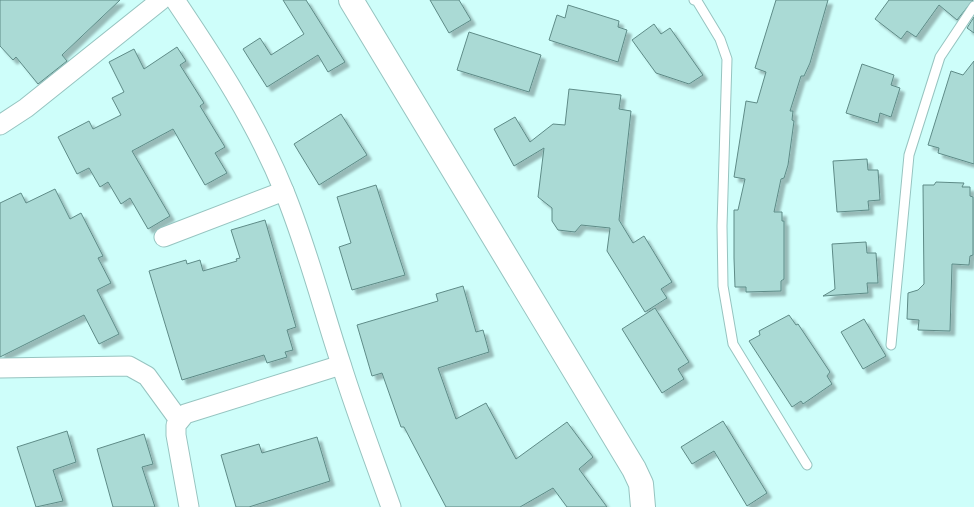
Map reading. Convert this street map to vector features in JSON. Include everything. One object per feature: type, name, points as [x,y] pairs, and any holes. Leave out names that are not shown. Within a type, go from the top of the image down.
[{"type":"street","points":[[0,125],[26,108],[161,0]]},
{"type":"street","points":[[175,0],[224,72],[264,146],[284,191],[341,365],[391,507]]},
{"type":"street","points":[[351,0],[634,468],[641,484],[643,507]]},
{"type":"street","points":[[164,237],[284,191]]},
{"type":"street","points":[[189,507],[176,435],[176,426],[179,420],[193,411],[341,365]]},
{"type":"street","points":[[0,368],[129,366],[147,376],[179,420]]},
{"type":"lane","points":[[697,0],[720,39],[727,59],[722,276],[733,344],[807,465]]},
{"type":"lane","points":[[891,345],[910,155],[940,57],[974,6]]},
{"type":"building","points":[[0,0],[120,0],[62,55],[67,61],[38,84],[16,57],[13,60],[0,46]]},
{"type":"building","points":[[283,0],[306,0],[345,62],[328,72],[318,55],[267,87],[243,49],[260,38],[271,55],[304,34]]},
{"type":"building","points":[[430,0],[459,0],[471,20],[449,33]]},
{"type":"building","points":[[776,0],[828,0],[810,63],[804,76],[801,76],[790,111],[793,111],[792,120],[794,121],[788,165],[784,178],[781,179],[774,212],[782,212],[782,221],[784,221],[784,279],[781,281],[781,291],[746,292],[746,287],[735,287],[734,258],[734,210],[738,210],[745,179],[734,177],[746,101],[757,103],[766,72],[755,68]]},
{"type":"building","points":[[889,0],[973,0],[957,20],[939,5],[916,37],[907,31],[901,39],[875,19]]},
{"type":"building","points":[[568,5],[619,21],[618,27],[627,30],[618,62],[549,40],[557,15],[565,18]]},
{"type":"building","points":[[974,17],[974,33],[967,28]]},
{"type":"building","points":[[654,24],[661,34],[670,28],[703,75],[689,84],[656,73],[632,40]]},
{"type":"building","points":[[469,32],[541,55],[529,92],[457,70]]},
{"type":"building","points":[[177,47],[186,61],[180,65],[204,103],[200,106],[225,147],[215,153],[227,173],[205,185],[173,129],[132,151],[170,216],[148,229],[130,198],[121,204],[108,182],[100,187],[89,168],[77,174],[58,137],[89,121],[93,129],[121,115],[112,98],[124,92],[109,62],[134,49],[144,69]]},
{"type":"building","points":[[974,61],[974,164],[938,153],[939,148],[928,145],[951,71],[963,75]]},
{"type":"building","points":[[862,64],[894,75],[891,85],[900,88],[891,117],[880,113],[878,123],[846,113]]},
{"type":"building","points":[[569,89],[621,95],[619,109],[631,111],[619,220],[633,243],[644,236],[672,282],[661,289],[667,298],[645,312],[607,251],[610,228],[581,225],[575,232],[558,230],[552,221],[552,208],[538,197],[544,148],[514,166],[494,129],[515,117],[530,142],[553,124],[565,125]]},
{"type":"building","points":[[341,114],[367,155],[319,185],[294,144]]},
{"type":"building","points":[[867,159],[868,170],[878,170],[880,200],[868,201],[869,210],[837,212],[833,161]]},
{"type":"building","points":[[936,182],[964,183],[962,187],[970,187],[970,196],[973,197],[973,255],[970,256],[969,265],[952,264],[950,331],[918,330],[919,320],[907,319],[908,293],[918,290],[924,284],[923,185],[934,185]]},
{"type":"building","points":[[376,185],[405,275],[352,290],[339,247],[351,243],[337,197]]},
{"type":"building","points":[[55,189],[70,219],[81,213],[103,256],[98,258],[111,283],[97,290],[119,334],[99,344],[84,315],[0,357],[0,203],[21,193],[26,203]]},
{"type":"building","points":[[265,220],[296,327],[287,330],[293,350],[285,352],[287,357],[267,363],[264,355],[182,380],[149,271],[186,260],[187,264],[200,260],[203,271],[237,261],[236,259],[240,258],[231,230]]},
{"type":"building","points":[[866,242],[867,253],[876,253],[878,283],[867,283],[868,293],[823,296],[835,289],[832,244]]},
{"type":"building","points":[[463,286],[476,332],[483,330],[489,352],[438,368],[456,419],[486,403],[516,459],[567,422],[593,457],[579,469],[607,507],[567,507],[553,488],[520,507],[446,507],[404,427],[401,427],[382,373],[372,376],[357,325],[438,301],[436,294]]},
{"type":"building","points":[[655,308],[689,362],[678,369],[684,379],[662,393],[622,329]]},
{"type":"building","points":[[789,315],[796,325],[798,324],[830,372],[827,376],[832,384],[803,404],[801,401],[792,407],[749,341],[760,335],[759,331]]},
{"type":"building","points":[[864,319],[886,356],[863,369],[841,332]]},
{"type":"building","points":[[723,421],[767,493],[747,506],[714,451],[692,464],[681,447]]},
{"type":"building","points":[[67,431],[76,462],[53,470],[63,501],[36,507],[17,447]]},
{"type":"building","points":[[144,434],[153,464],[142,467],[155,507],[113,507],[97,449]]},
{"type":"building","points":[[317,437],[330,481],[249,507],[236,507],[221,455],[259,444],[262,453]]}]
